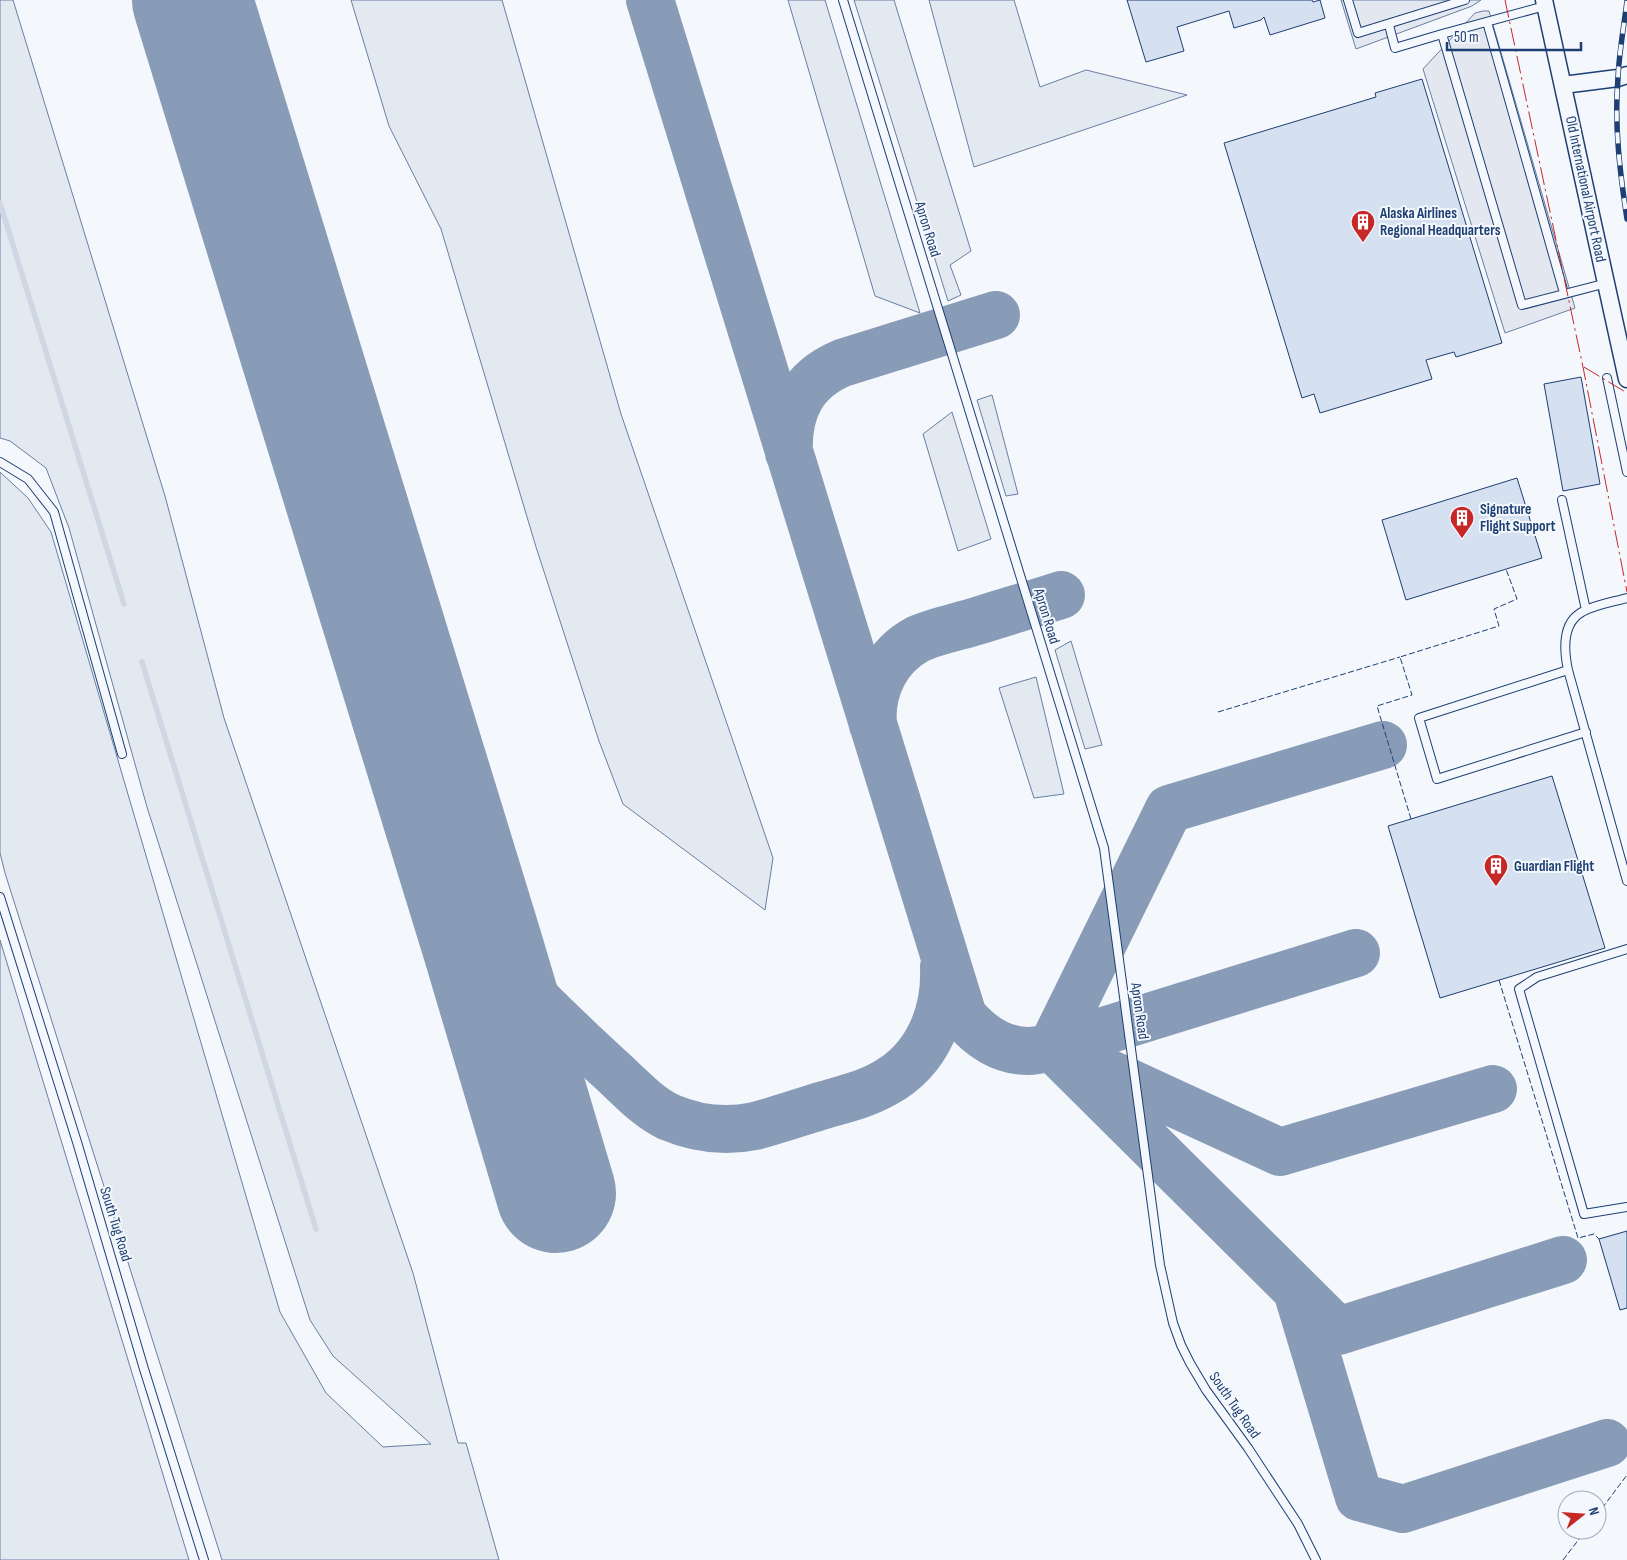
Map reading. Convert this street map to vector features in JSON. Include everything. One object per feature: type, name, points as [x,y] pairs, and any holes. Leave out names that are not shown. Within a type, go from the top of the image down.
[{"type":"street","name":"Old International Airport Road","points":[[1544,3],[1627,379]]},
{"type":"street","points":[[1563,85],[1618,78],[1627,75]]},
{"type":"lane","name":"Apron Road","points":[[843,0],[1104,848],[1159,1255]]},
{"type":"lane","points":[[1348,0],[1358,33],[1465,0]]},
{"type":"lane","points":[[1388,25],[1394,48],[1487,22],[1544,3]]},
{"type":"lane","points":[[1487,22],[1564,293]]},
{"type":"lane","points":[[1442,34],[1522,305],[1607,283]]},
{"type":"lane","points":[[1607,378],[1627,472]]},
{"type":"lane","points":[[0,462],[28,479],[54,512],[122,754]]},
{"type":"lane","points":[[1562,500],[1586,610]]},
{"type":"lane","points":[[1627,598],[1578,614],[1567,633],[1565,650],[1568,670],[1627,881]]},
{"type":"lane","points":[[1568,670],[1419,718],[1438,779],[1586,732]]},
{"type":"lane","name":"South Tug Road","points":[[0,897],[77,1142],[144,1369],[204,1560]]},
{"type":"lane","points":[[1627,949],[1537,977],[1519,989],[1584,1214],[1627,1207]]},
{"type":"lane","name":"South Tug Road","points":[[1159,1255],[1173,1323],[1184,1352],[1206,1390],[1248,1448],[1298,1524],[1316,1560]]},
{"type":"shaded area","points":[[0,0],[13,0],[165,496],[224,718],[413,1273],[458,1443],[466,1443],[499,1560],[222,1560],[0,853],[0,472],[28,498],[51,532],[280,1312],[326,1393],[383,1447],[431,1444],[333,1356],[310,1320],[147,807],[69,528],[46,468],[10,441],[0,438]]},
{"type":"shaded area","points":[[351,0],[502,0],[621,414],[773,858],[765,910],[623,804],[599,741],[536,547],[441,229],[389,126]]},
{"type":"shaded area","points":[[788,0],[825,0],[920,313],[875,296]]},
{"type":"shaded area","points":[[854,0],[894,0],[971,251],[950,265],[961,295],[948,301]]},
{"type":"shaded area","points":[[929,0],[1014,0],[1040,87],[1086,70],[1187,95],[974,167]]},
{"type":"shaded area","points":[[1341,0],[1481,0],[1472,6],[1356,49]]},
{"type":"shaded area","points":[[1489,11],[1575,308],[1505,333],[1423,69],[1475,13]]},
{"type":"shaded area","points":[[992,395],[1018,494],[1006,496],[977,400]]},
{"type":"shaded area","points":[[952,412],[991,539],[958,551],[923,434]]},
{"type":"shaded area","points":[[1071,641],[1102,745],[1085,749],[1055,650]]},
{"type":"shaded area","points":[[1036,677],[1064,794],[1034,798],[999,688]]},
{"type":"shaded area","points":[[0,940],[189,1560],[0,1560]]},
{"type":"building","points":[[1127,0],[1312,0],[1313,2],[1320,0],[1325,18],[1270,35],[1264,17],[1261,20],[1234,28],[1229,11],[1177,27],[1184,51],[1146,62]]},
{"type":"building","name":"Alaska Airlines Regional Headquarters","points":[[1422,79],[1502,343],[1456,357],[1454,352],[1426,360],[1432,379],[1320,413],[1314,394],[1302,398],[1224,143],[1376,97],[1375,93]]},
{"type":"building","points":[[1581,377],[1600,484],[1563,491],[1544,384]]},
{"type":"building","name":"Signature Flight Support","points":[[1517,478],[1542,558],[1406,600],[1382,520]]},
{"type":"building","name":"Guardian Flight","points":[[1552,776],[1605,948],[1440,998],[1388,826]]},
{"type":"building","points":[[1627,1231],[1627,1308],[1620,1310],[1599,1239]]},
{"type":"waterway","points":[[0,203],[124,604]]},
{"type":"waterway","points":[[142,662],[316,1229]]},
{"type":"taxiway","points":[[650,0],[963,1016],[991,1041],[1018,1050],[1037,1050],[1356,953]]},
{"type":"taxiway","points":[[789,453],[789,438],[794,411],[807,388],[828,370],[842,363],[996,315]]},
{"type":"taxiway","points":[[873,725],[874,699],[882,675],[889,664],[907,646],[918,639],[932,634],[1061,595]]},
{"type":"taxiway","points":[[1052,1047],[1169,809],[1383,745]]},
{"type":"taxiway","points":[[482,944],[577,1039],[653,1107],[669,1117],[680,1121],[701,1127],[722,1129],[755,1126],[848,1098],[878,1087],[900,1073],[923,1049],[931,1034],[942,1002],[944,967]]},
{"type":"taxiway","points":[[1052,1047],[1338,1331],[1563,1260]]},
{"type":"taxiway","points":[[1080,1060],[1280,1152],[1493,1089]]},
{"type":"taxiway","points":[[1298,1294],[1359,1497],[1403,1509],[1607,1443]]},
{"type":"runway","points":[[192,0],[482,944],[556,1193]]},
{"type":"railway","points":[[1627,1],[1619,59],[1617,96],[1617,131],[1627,219]]},
{"type":"fence","points":[[1411,819],[1377,706],[1412,695],[1400,657],[1499,626],[1494,609],[1517,599],[1506,569]]},
{"type":"fence","points":[[1218,712],[1400,657]]},
{"type":"fence","points":[[1499,980],[1578,1238],[1594,1234],[1599,1239]]},
{"type":"fence","points":[[1607,1502],[1627,1475]]},
{"type":"fence","points":[[1563,1560],[1578,1540]]},
{"type":"power","points":[[1505,0],[1583,367],[1627,592]]},
{"type":"power","points":[[1584,367],[1627,393]]},
{"type":"place","name":"Alaska Airlines Regional Headquarters","points":[[1363,243]]},
{"type":"place","name":"Signature Flight Support","points":[[1462,539]]},
{"type":"place","name":"Guardian Flight","points":[[1496,887]]}]
